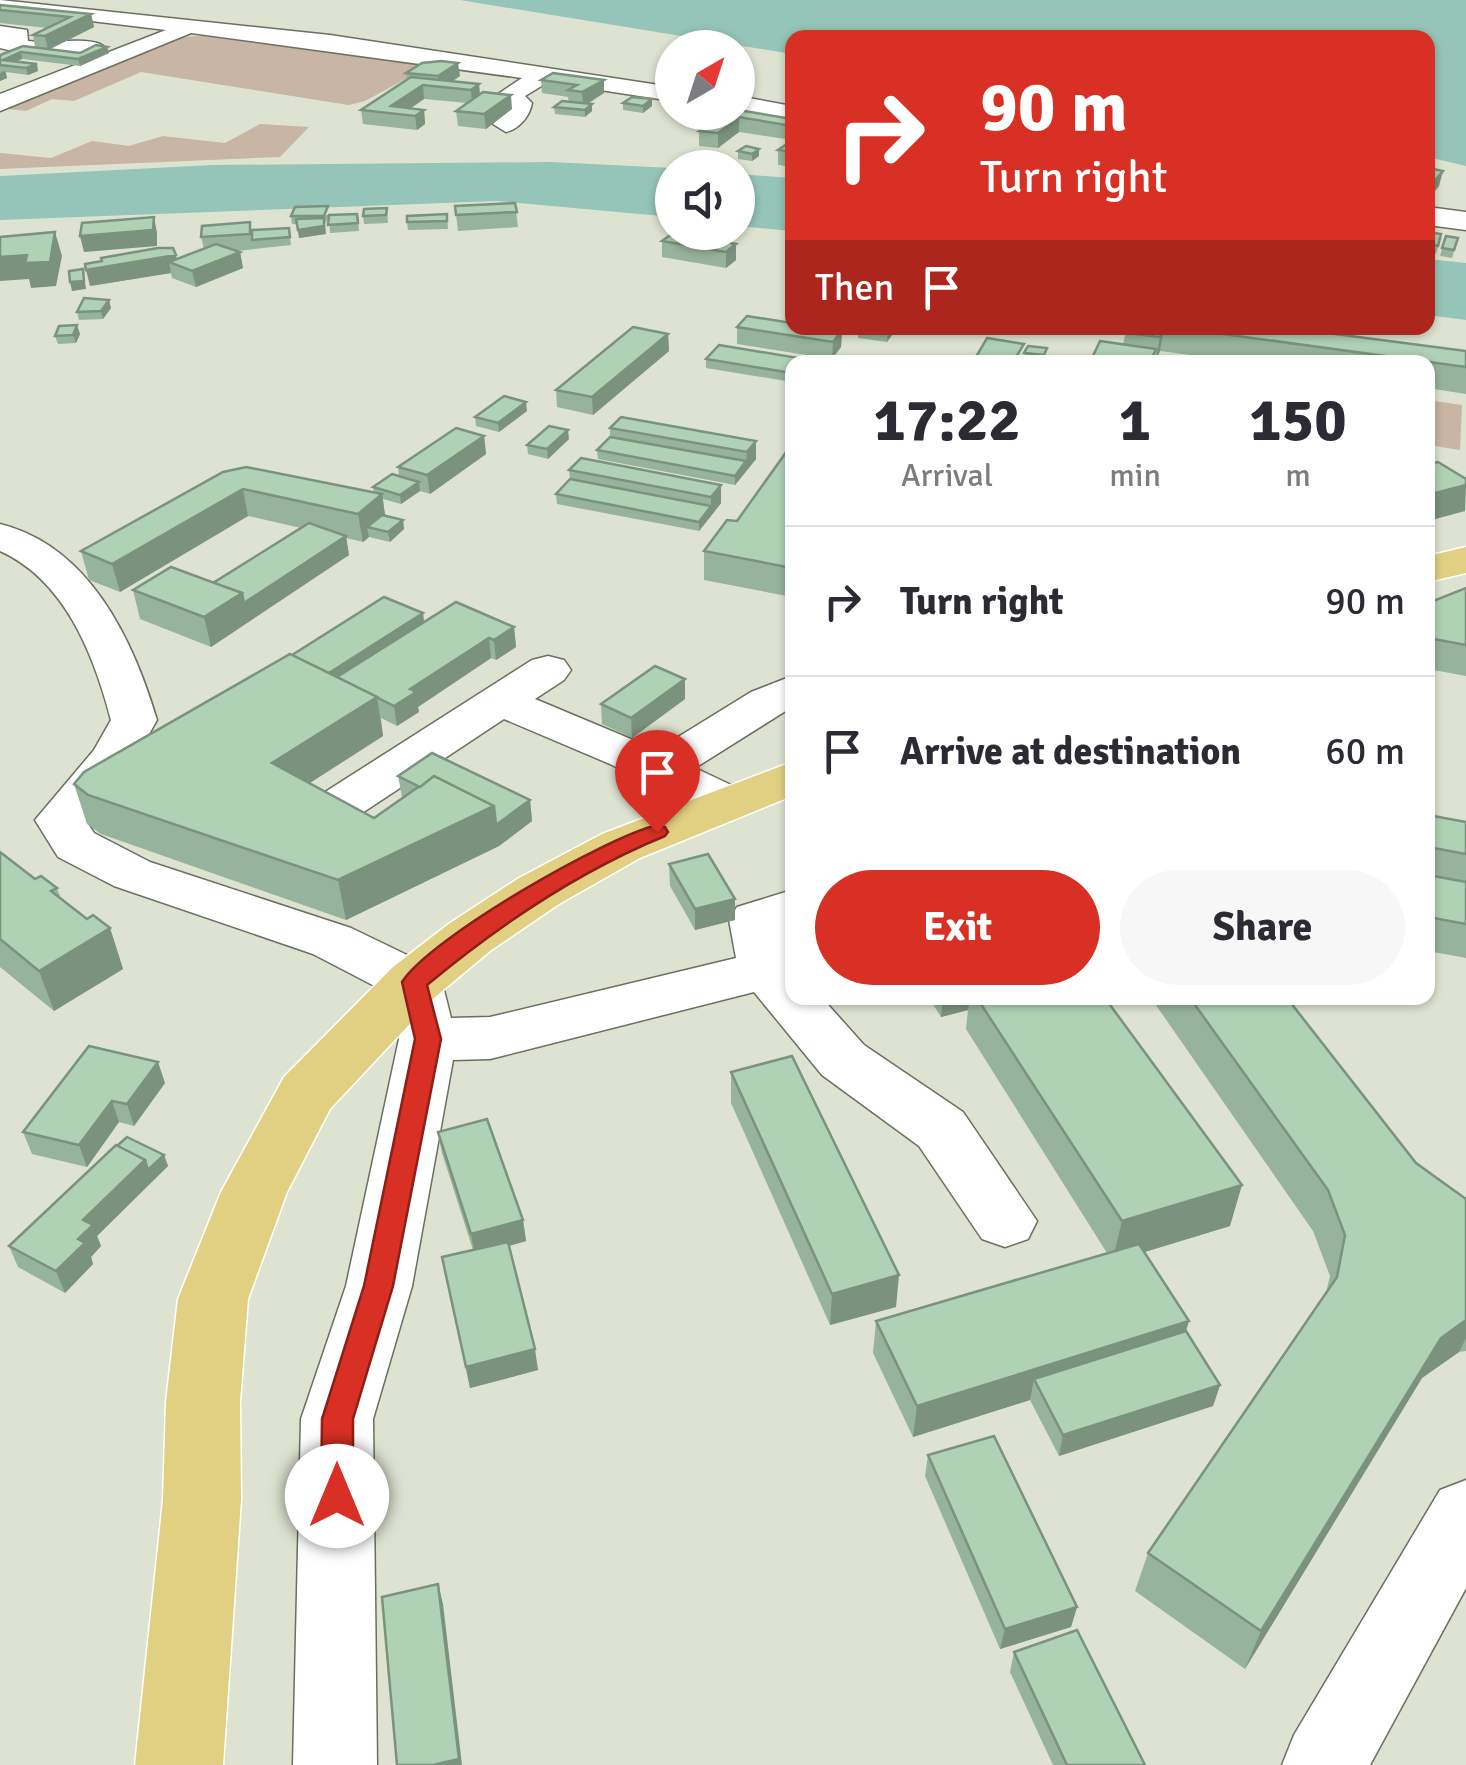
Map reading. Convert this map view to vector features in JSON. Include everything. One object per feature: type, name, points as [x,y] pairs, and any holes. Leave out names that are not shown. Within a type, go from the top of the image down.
[{"type":"main road","points":[[1435,568],[1466,560]]},
{"type":"main road","points":[[179,1765],[202,1500],[203,1402],[214,1299],[254,1192],[306,1094],[421,1011],[470,937],[538,892],[621,846],[785,781]]},
{"type":"street","points":[[0,8],[655,96]]},
{"type":"street","points":[[0,8],[330,42],[655,95]]},
{"type":"street","points":[[0,33],[19,35],[7,43],[30,50],[66,51],[144,28]]},
{"type":"street","points":[[0,103],[180,32]]},
{"type":"street","points":[[506,124],[519,103],[507,96],[538,80]]},
{"type":"street","points":[[755,107],[785,112]]},
{"type":"street","points":[[755,117],[785,123]]},
{"type":"street","points":[[1435,217],[1466,221]]},
{"type":"street","points":[[0,536],[46,560],[101,634],[126,686],[134,720],[114,756],[60,820],[76,845],[132,874],[332,941],[421,1011],[490,1038],[766,970]]},
{"type":"street","points":[[330,812],[548,670]]},
{"type":"street","points":[[643,762],[785,693]]},
{"type":"street","points":[[500,701],[728,803]]},
{"type":"street","points":[[785,909],[756,920],[766,970],[785,992]]},
{"type":"street","points":[[796,1005],[843,1060],[941,1129],[1005,1221]]},
{"type":"street","points":[[336,1765],[337,1419],[379,1286],[421,1011]]},
{"type":"street","points":[[1324,1765],[1466,1515]]},
{"type":"shaded area","points":[[203,36],[430,66],[365,101],[349,105],[141,72],[74,101],[52,99],[26,111],[1,108],[175,37]]},
{"type":"shaded area","points":[[260,124],[309,127],[280,157],[0,169],[0,153],[51,158],[92,141],[129,146],[163,136],[225,143]]},
{"type":"shaded area","points":[[1435,401],[1462,405],[1460,450],[1435,446]]},
{"type":"water","points":[[460,0],[1466,0],[1466,166],[1435,159],[1435,30],[785,30],[785,53],[755,48],[755,30],[655,32]]},
{"type":"water","points":[[551,162],[655,167],[655,215],[497,201],[0,220],[0,176],[213,165]]},
{"type":"water","points":[[755,175],[785,177],[785,230],[755,228]]},
{"type":"water","points":[[1435,260],[1466,263],[1466,320],[1435,316]]},
{"type":"building","points":[[0,5],[91,14],[45,36],[33,35],[70,17],[0,10]]},
{"type":"building","points":[[96,45],[107,47],[78,59],[21,52],[3,60],[37,64],[26,68],[0,65],[0,55],[23,46],[80,53]]},
{"type":"building","points":[[422,63],[458,63],[438,76],[406,73]]},
{"type":"building","points":[[553,73],[604,80],[582,92],[568,90],[577,85],[541,80]]},
{"type":"building","points":[[411,77],[479,84],[471,90],[423,85],[391,106],[424,110],[415,116],[361,110]]},
{"type":"building","points":[[483,92],[511,95],[484,114],[456,111]]},
{"type":"building","points":[[632,97],[652,99],[643,106],[623,103]]},
{"type":"building","points":[[562,101],[592,104],[585,110],[554,107]]},
{"type":"building","points":[[755,113],[785,118],[785,125],[755,120]]},
{"type":"building","points":[[515,203],[517,212],[456,215],[455,206]]},
{"type":"building","points":[[328,206],[324,216],[291,216],[295,207]]},
{"type":"building","points":[[387,208],[386,215],[363,216],[364,209]]},
{"type":"building","points":[[357,214],[358,223],[328,225],[329,215]]},
{"type":"building","points":[[447,214],[447,221],[407,222],[407,216]]},
{"type":"building","points":[[154,217],[153,230],[80,236],[82,223]]},
{"type":"building","points":[[324,218],[324,226],[298,230],[296,219]]},
{"type":"building","points":[[250,222],[250,234],[201,237],[202,226]]},
{"type":"building","points":[[289,228],[290,237],[252,240],[252,230]]},
{"type":"building","points":[[55,232],[50,262],[25,263],[27,255],[0,257],[0,237]]},
{"type":"building","points":[[1446,236],[1458,238],[1454,250],[1442,248]]},
{"type":"building","points":[[216,244],[240,252],[192,271],[169,262]]},
{"type":"building","points":[[173,248],[176,255],[86,270],[85,264],[102,261],[101,258]]},
{"type":"building","points":[[83,269],[84,281],[70,282],[69,271]]},
{"type":"building","points":[[84,298],[109,300],[101,311],[77,312]]},
{"type":"building","points":[[747,316],[785,322],[785,334],[737,327]]},
{"type":"building","points":[[77,325],[73,335],[55,336],[59,326]]},
{"type":"building","points":[[633,327],[668,334],[592,397],[556,390]]},
{"type":"building","points":[[788,335],[838,335],[833,342]]},
{"type":"building","points":[[1231,335],[1343,335],[1466,351],[1466,367],[1435,363],[1435,355],[1378,355]]},
{"type":"building","points":[[987,338],[1024,344],[1017,355],[977,355]]},
{"type":"building","points":[[1100,341],[1156,349],[1153,355],[1093,355]]},
{"type":"building","points":[[719,345],[785,356],[785,372],[706,359]]},
{"type":"building","points":[[1028,346],[1047,348],[1044,355],[1024,353]]},
{"type":"building","points":[[504,396],[526,402],[498,423],[475,417]]},
{"type":"building","points":[[621,417],[756,441],[747,452],[610,428]]},
{"type":"building","points":[[549,426],[568,430],[547,449],[527,445]]},
{"type":"building","points":[[456,428],[484,436],[427,475],[398,467]]},
{"type":"building","points":[[610,437],[746,461],[735,476],[597,450]]},
{"type":"building","points":[[785,454],[785,567],[704,551],[727,520],[737,521]]},
{"type":"building","points":[[581,458],[721,485],[711,497],[569,470]]},
{"type":"building","points":[[1435,463],[1466,479],[1466,485],[1435,493]]},
{"type":"building","points":[[246,467],[382,494],[358,514],[243,489],[112,564],[81,551],[223,472]]},
{"type":"building","points":[[392,474],[419,482],[400,495],[373,487]]},
{"type":"building","points":[[570,479],[711,506],[699,522],[556,494]]},
{"type":"building","points":[[382,515],[403,520],[388,532],[367,527]]},
{"type":"building","points":[[309,523],[346,536],[244,603],[242,593],[213,583]]},
{"type":"building","points":[[171,567],[242,593],[204,617],[133,590]]},
{"type":"building","points":[[1466,588],[1466,645],[1435,639],[1435,600]]},
{"type":"building","points":[[384,597],[423,613],[329,673],[292,655]]},
{"type":"building","points":[[456,602],[514,627],[494,640],[489,638],[410,689],[416,692],[394,706],[337,677]]},
{"type":"building","points":[[290,654],[377,697],[272,763],[374,818],[434,776],[494,806],[338,880],[88,795],[74,784],[84,772]]},
{"type":"building","points":[[655,666],[685,679],[631,718],[601,704]]},
{"type":"building","points":[[432,753],[530,800],[496,825],[494,806],[434,776],[420,787],[398,776]]},
{"type":"building","points":[[1435,816],[1466,822],[1466,854],[1435,848]]},
{"type":"building","points":[[0,852],[35,879],[41,876],[57,888],[51,891],[87,919],[93,915],[110,928],[39,971],[0,939]]},
{"type":"building","points":[[708,854],[735,899],[695,909],[669,864]]},
{"type":"building","points":[[1435,876],[1466,882],[1466,924],[1435,918]]},
{"type":"building","points":[[982,1005],[1110,1005],[1242,1185],[1122,1221]]},
{"type":"building","points":[[1195,1005],[1292,1005],[1416,1163],[1466,1199],[1466,1320],[1441,1338],[1261,1631],[1148,1553],[1337,1277],[1345,1235],[1328,1190]]},
{"type":"building","points":[[89,1046],[158,1062],[127,1104],[112,1101],[79,1145],[23,1132]]},
{"type":"building","points":[[792,1056],[899,1275],[832,1294],[731,1072]]},
{"type":"building","points":[[487,1119],[523,1220],[471,1234],[438,1132]]},
{"type":"building","points":[[127,1137],[164,1155],[148,1170],[145,1160],[117,1146]]},
{"type":"building","points":[[116,1145],[145,1160],[83,1220],[93,1225],[78,1239],[85,1243],[56,1271],[9,1246]]},
{"type":"building","points":[[508,1242],[535,1349],[466,1367],[442,1257]]},
{"type":"building","points":[[1139,1244],[1189,1321],[917,1406],[876,1321]]},
{"type":"building","points":[[1186,1331],[1220,1385],[1063,1435],[1034,1379]]},
{"type":"building","points":[[994,1436],[1077,1607],[1005,1629],[928,1455]]},
{"type":"building","points":[[438,1584],[459,1759],[433,1765],[397,1765],[382,1597]]},
{"type":"building","points":[[1077,1630],[1145,1765],[1067,1765],[1014,1652]]},
{"type":"route","points":[[337,1496],[337,1419],[379,1286],[428,1039],[414,982],[470,937],[538,892],[621,846],[657,832]]}]
